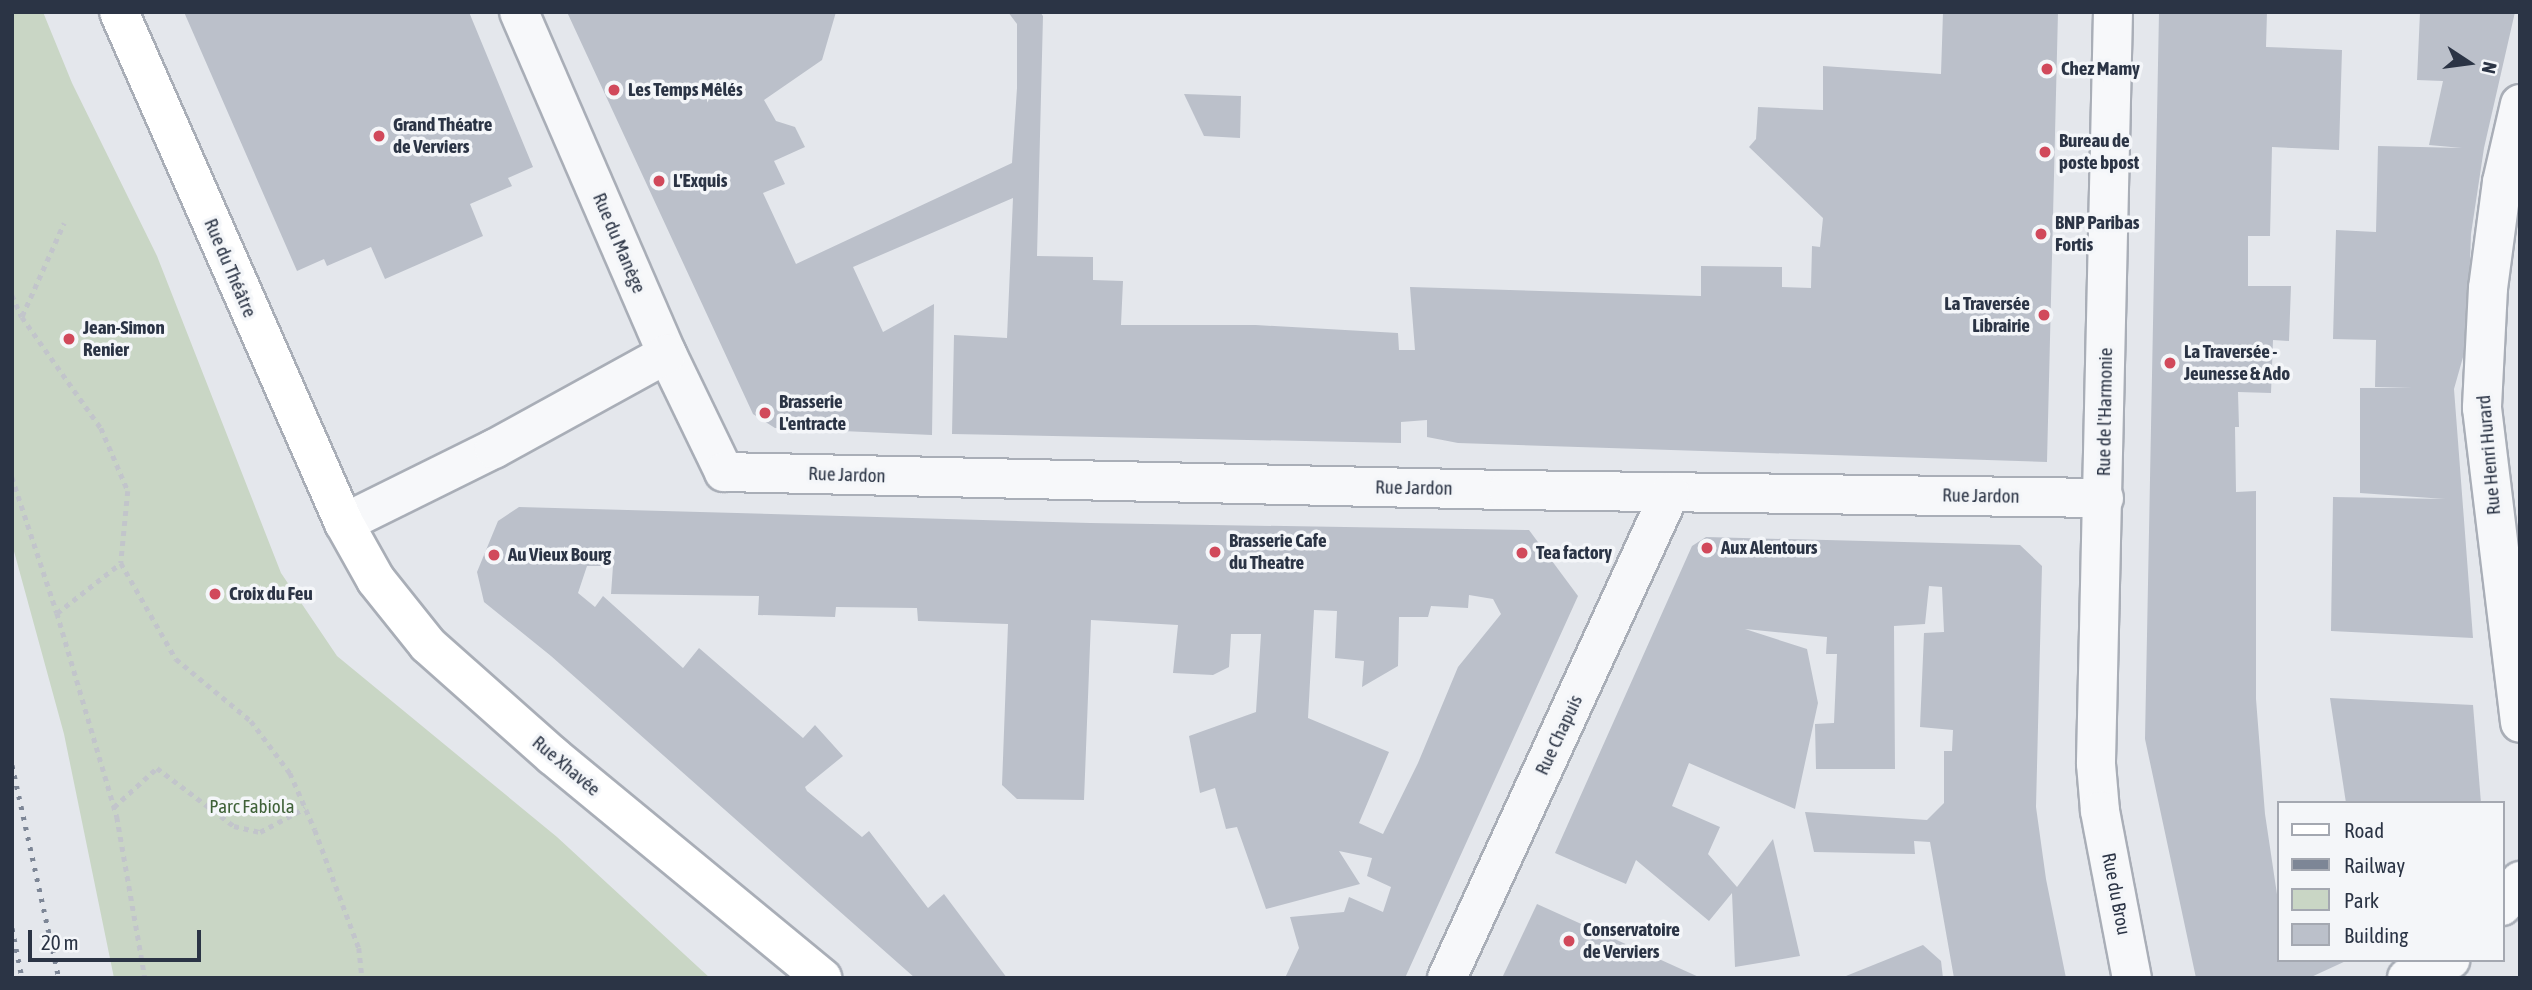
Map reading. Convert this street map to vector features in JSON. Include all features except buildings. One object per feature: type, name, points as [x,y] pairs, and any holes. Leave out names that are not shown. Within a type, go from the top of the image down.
[{"type":"street","name":"Rue du Théâtre","points":[[119,12],[344,523]]},
{"type":"street","name":"Rue du Manège","points":[[519,12],[667,354],[724,472]]},
{"type":"street","name":"Rue de l'Harmonie","points":[[2100,811],[2096,764],[2113,12]]},
{"type":"street","name":"Rue Henri Hurard","points":[[2520,104],[2502,181],[2488,288],[2482,408],[2520,723]]},
{"type":"street","points":[[344,523],[494,449],[667,354]]},
{"type":"street","name":"Rue Jardon","points":[[724,472],[1670,493],[2104,498]]},
{"type":"street","name":"Rue Chapuis","points":[[1447,978],[1670,493]]},
{"type":"street","name":"Rue Xhavée","points":[[344,523],[376,580],[428,645],[553,756],[822,978]]},
{"type":"street","name":"Rue du Brou","points":[[2100,811],[2132,978]]},
{"type":"street","points":[[2504,903],[2520,881]]},
{"type":"street","points":[[2407,978],[2445,962]]},
{"type":"path","points":[[22,317],[64,223]]},
{"type":"path","points":[[12,295],[22,317],[101,428],[128,491],[121,562],[176,659],[251,722],[290,773],[359,948],[362,978]]},
{"type":"path","points":[[12,477],[57,613],[114,808],[145,978]]},
{"type":"path","points":[[57,613],[121,562]]},
{"type":"path","points":[[114,808],[157,768],[234,826],[260,832],[306,808]]},
{"type":"green space","name":"Parc Fabiola","points":[[12,12],[43,12],[72,83],[157,256],[281,573],[337,656],[557,837],[710,978],[114,978],[64,734],[12,544]]},
{"type":"railway","points":[[12,765],[59,978]]},
{"type":"railway","points":[[12,928],[22,978]]},
{"type":"place","name":"Chez Mamy","points":[[2047,69]]},
{"type":"place","name":"Les Temps Mêlés","points":[[614,90]]},
{"type":"place","name":"Grand Théatre de Verviers","points":[[379,136]]},
{"type":"place","name":"Bureau de poste bpost","points":[[2045,152]]},
{"type":"place","name":"L'Exquis","points":[[659,181]]},
{"type":"place","name":"BNP Paribas Fortis","points":[[2041,234]]},
{"type":"place","name":"La Traversée Librairie","points":[[2044,315]]},
{"type":"place","name":"Jean-Simon Renier","points":[[69,339]]},
{"type":"place","name":"La Traversée - Jeunesse & Ado","points":[[2170,363]]},
{"type":"place","name":"Brasserie L'entracte","points":[[765,413]]},
{"type":"place","name":"Aux Alentours","points":[[1707,548]]},
{"type":"place","name":"Brasserie Cafe du Theatre","points":[[1215,552]]},
{"type":"place","name":"Tea factory","points":[[1522,553]]},
{"type":"place","name":"Au Vieux Bourg","points":[[494,555]]},
{"type":"place","name":"Croix du Feu","points":[[215,594]]},
{"type":"place","name":"Conservatoire de Verviers","points":[[1569,941]]}]
